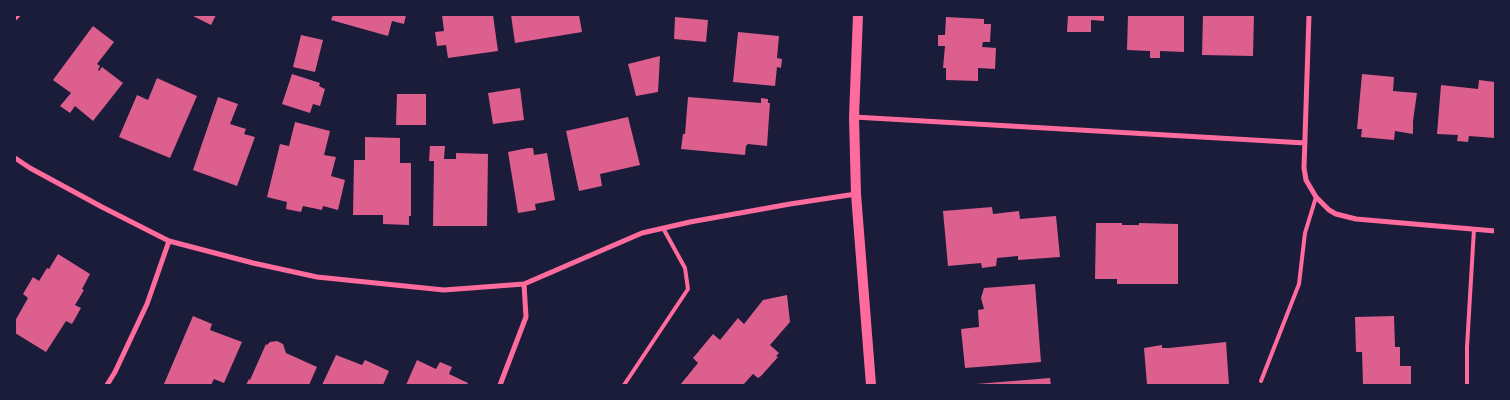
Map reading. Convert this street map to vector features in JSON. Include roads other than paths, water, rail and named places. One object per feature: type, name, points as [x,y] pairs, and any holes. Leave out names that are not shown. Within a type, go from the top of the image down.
[{"type":"main road","points":[[858,15],[854,117],[856,194],[870,385]]},
{"type":"street","points":[[15,18],[18,15]]},
{"type":"street","points":[[1309,15],[1304,143],[1306,180],[1316,197],[1329,210],[1345,217],[1495,231]]},
{"type":"street","points":[[854,117],[1304,143]]},
{"type":"street","points":[[15,158],[102,208],[169,241],[317,277],[444,290],[524,284],[642,233],[690,222],[856,194]]},
{"type":"street","points":[[107,385],[147,304],[169,241]]},
{"type":"street","points":[[500,385],[526,317],[524,284]]},
{"type":"lane","points":[[1261,381],[1299,284],[1304,233],[1316,197]]},
{"type":"lane","points":[[624,385],[688,289],[685,268],[663,228]]},
{"type":"lane","points":[[1468,385],[1467,347],[1474,229]]}]
